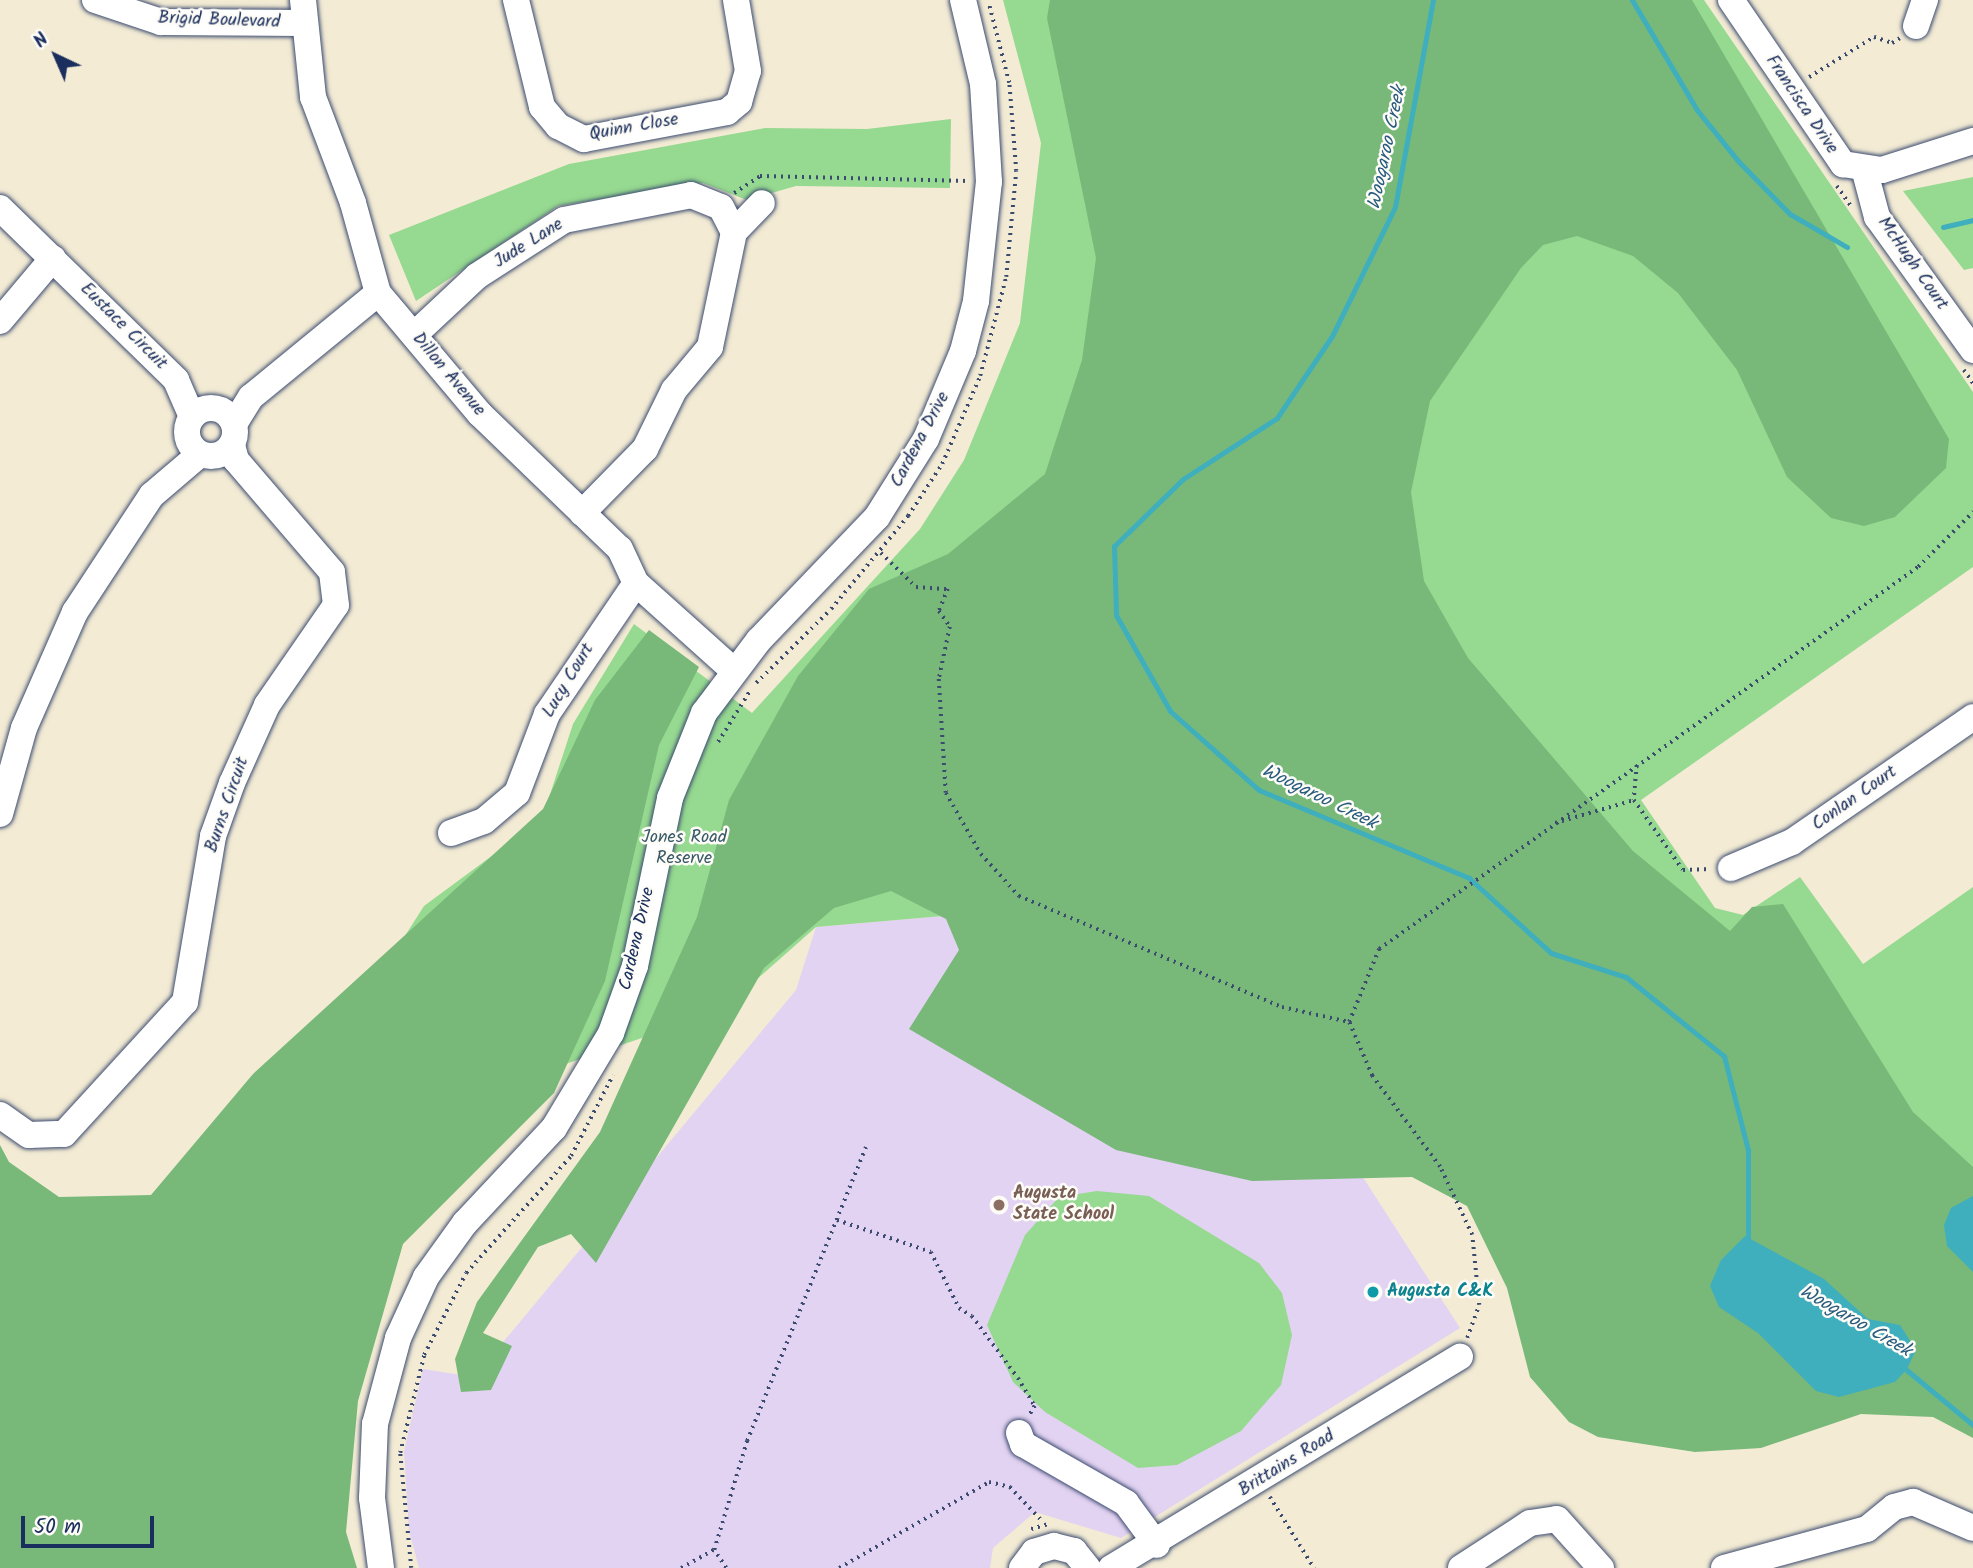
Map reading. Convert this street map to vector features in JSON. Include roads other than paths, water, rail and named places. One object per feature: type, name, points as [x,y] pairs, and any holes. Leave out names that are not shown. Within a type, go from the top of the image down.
[{"type":"street","name":"Brigid Boulevard","points":[[95,0],[161,22],[304,11]]},
{"type":"street","name":"Quinn Close","points":[[516,0],[542,107],[558,126],[584,139],[727,112],[739,102],[748,71],[736,0]]},
{"type":"street","name":"Cardena Drive","points":[[381,1568],[371,1459],[398,1338],[444,1249],[554,1128],[611,1033],[635,967],[686,751],[733,670],[850,550],[926,439],[976,301],[989,182],[983,84],[963,0]]},
{"type":"street","name":"Francisca Drive","points":[[1731,0],[1788,90],[1834,155],[1865,172]]},
{"type":"street","points":[[1916,26],[1925,0]]},
{"type":"street","name":"Dillon Avenue","points":[[304,11],[313,97],[353,203],[378,293],[480,414],[620,549],[636,583],[733,670]]},
{"type":"street","points":[[1865,172],[1973,141]]},
{"type":"street","name":"McHugh Court","points":[[1865,172],[1877,217],[1965,355]]},
{"type":"street","name":"Jude Lane","points":[[414,335],[477,276],[564,220],[691,195],[721,207],[734,232]]},
{"type":"street","points":[[582,513],[645,449],[674,390],[710,347],[734,232],[762,203]]},
{"type":"street","name":"Eustace Circuit","points":[[0,208],[52,258],[212,432]]},
{"type":"street","points":[[0,321],[52,258]]},
{"type":"street","points":[[0,814],[24,728],[75,612],[110,553],[212,432],[378,293]]},
{"type":"street","name":"Burns Circuit","points":[[0,1115],[29,1135],[64,1134],[185,1002],[214,836],[232,783],[267,705],[336,606],[332,572],[212,432]]},
{"type":"street","name":"Lucy Court","points":[[451,833],[485,821],[517,793],[547,714],[636,583]]},
{"type":"street","name":"Conlan Court","points":[[1731,868],[1793,842],[1973,717]]},
{"type":"street","name":"Brittains Road","points":[[1111,1568],[1157,1545],[1460,1357]]},
{"type":"street","points":[[1019,1433],[1023,1444],[1126,1503],[1157,1545]]},
{"type":"street","points":[[1724,1568],[1867,1529],[1894,1507],[1913,1502],[1973,1528]]},
{"type":"street","points":[[1461,1568],[1530,1523],[1558,1519],[1601,1568]]},
{"type":"street","points":[[1022,1568],[1034,1552],[1054,1546],[1074,1551],[1088,1568]]},
{"type":"water","points":[[1973,1196],[1973,1272],[1947,1246],[1944,1225],[1951,1208]]},
{"type":"water","points":[[1745,1236],[1824,1279],[1868,1319],[1900,1325],[1916,1350],[1907,1369],[1895,1382],[1839,1397],[1816,1391],[1758,1333],[1719,1307],[1710,1286],[1721,1260]]},
{"type":"waterway","name":"Woogaroo Creek","points":[[1433,0],[1395,207],[1332,336],[1277,418],[1183,479],[1114,546],[1116,615],[1170,711],[1259,790],[1469,878],[1551,953],[1626,977],[1724,1056],[1748,1150],[1748,1243]]},
{"type":"waterway","points":[[1632,0],[1697,110],[1739,162],[1790,214],[1847,247]]},
{"type":"waterway","points":[[1943,227],[1973,220]]},
{"type":"waterway","name":"Woogaroo Creek","points":[[1903,1367],[1973,1425]]},
{"type":"place","name":"Augusta State School","points":[[999,1205]]},
{"type":"place","name":"Augusta C&K","points":[[1373,1292]]},
{"type":"park label","name":"Jones Road Reserve","points":[[684,849]]}]
